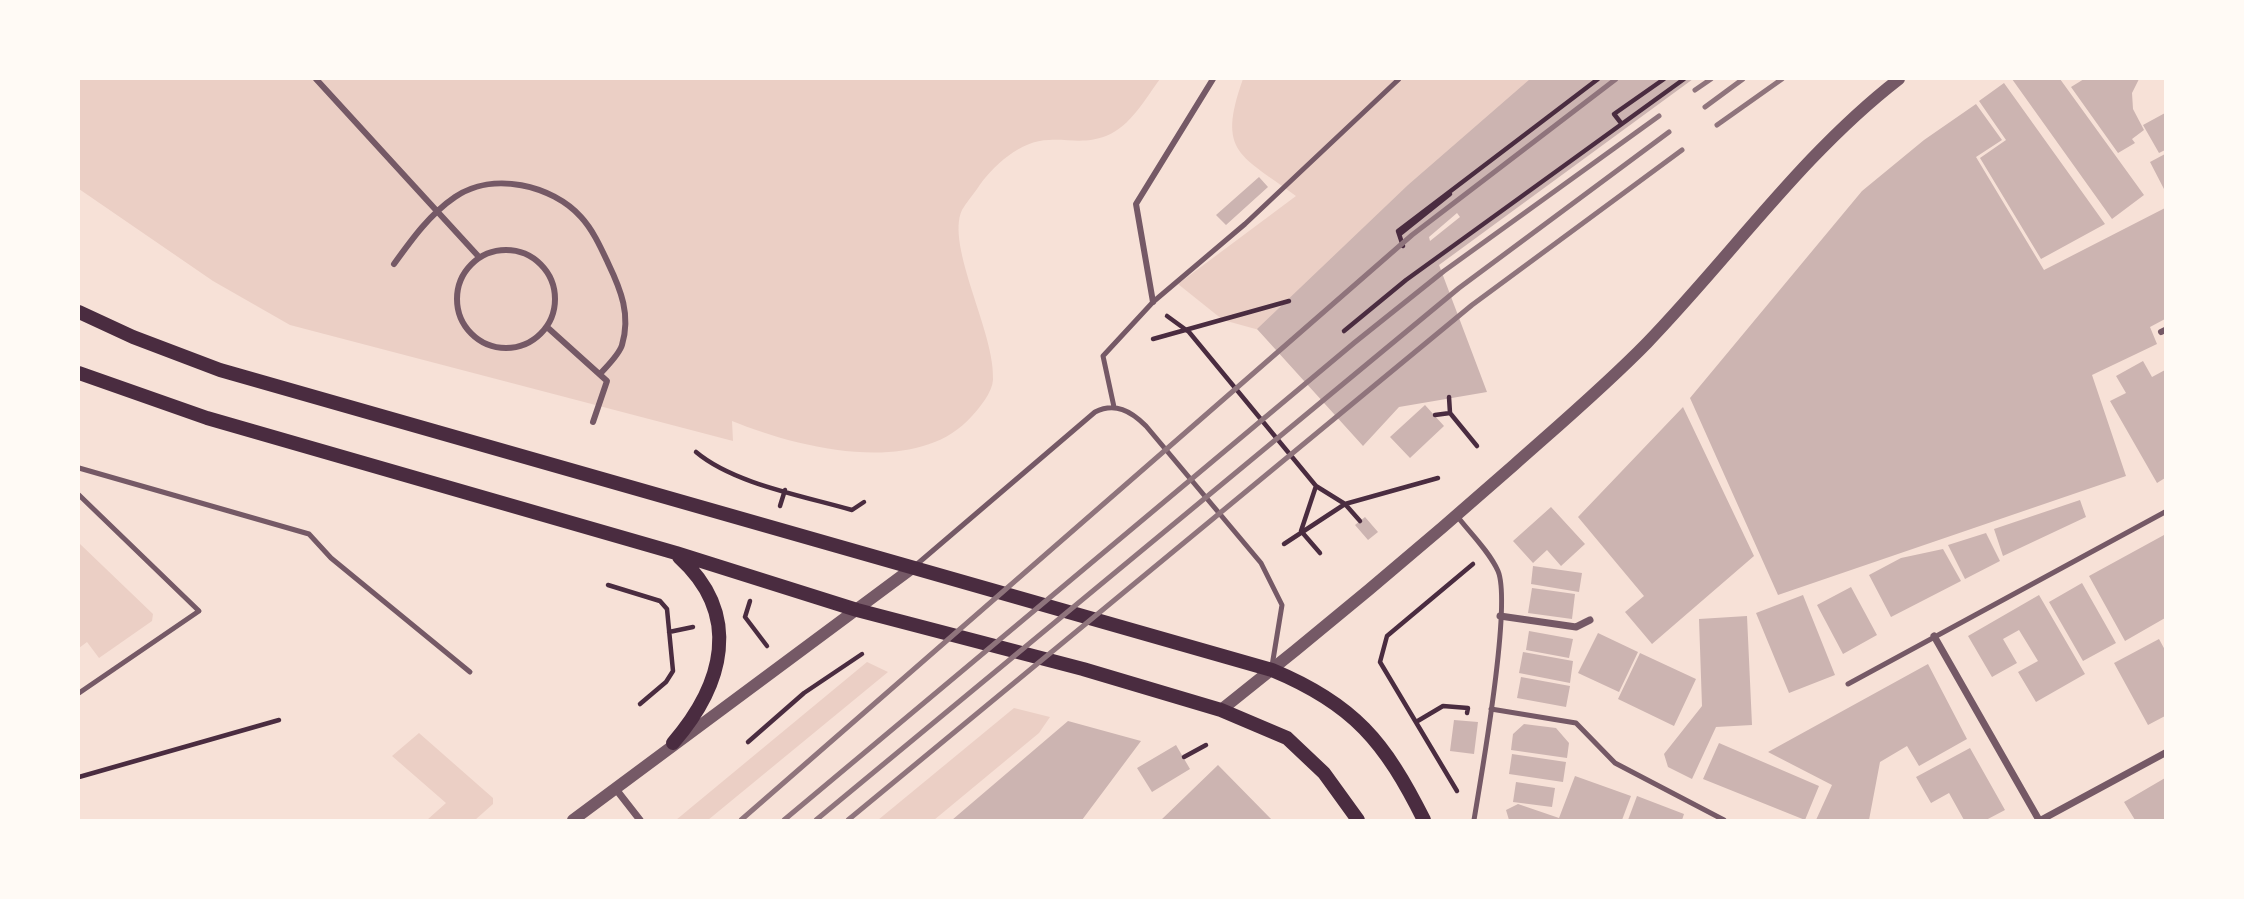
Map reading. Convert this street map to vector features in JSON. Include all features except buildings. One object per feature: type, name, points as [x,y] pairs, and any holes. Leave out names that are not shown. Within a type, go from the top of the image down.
[{"type":"main road","points":[[79,312],[133,337],[220,370],[1272,670],[1308,685],[1355,717],[1390,758],[1424,820]]},
{"type":"main road","points":[[79,373],[207,418],[676,553],[857,610],[1083,669],[1221,710],[1287,738],[1324,773],[1358,820]]},
{"type":"main road","points":[[673,743],[704,703],[715,677],[719,646],[716,614],[706,590],[692,568],[676,553]]},
{"type":"street","points":[[316,79],[479,257]]},
{"type":"street","points":[[1153,302],[1136,204],[1213,79]]},
{"type":"street","points":[[1221,710],[1457,516],[1646,344],[1814,155],[1863,107],[1899,79]]},
{"type":"street","points":[[394,264],[437,211],[457,195],[489,184],[523,185],[555,196],[582,218],[619,286],[626,315],[622,347],[600,374]]},
{"type":"street","points":[[512,249],[528,254],[542,264],[552,278],[556,295],[554,312],[547,327],[536,338],[522,346],[491,345],[477,338],[459,313],[457,297],[460,281],[479,257],[495,250],[512,249]]},
{"type":"street","points":[[547,327],[607,381],[593,422]]},
{"type":"street","points":[[573,820],[673,743],[911,569]]},
{"type":"street","points":[[1500,616],[1576,627],[1590,620]]},
{"type":"street","points":[[1934,636],[2040,820],[2165,753]]},
{"type":"street","points":[[615,788],[640,820]]},
{"type":"lane","points":[[1114,407],[1103,356],[1153,302],[1245,224],[1399,79]]},
{"type":"lane","points":[[911,569],[1095,412],[1114,407],[1131,412],[1146,426],[1261,563],[1282,605],[1272,670]]},
{"type":"lane","points":[[79,468],[309,534],[331,558],[470,672]]},
{"type":"lane","points":[[79,495],[199,611],[79,693]]},
{"type":"lane","points":[[1848,684],[2165,512]]},
{"type":"lane","points":[[1457,516],[1487,553],[1499,573],[1502,594],[1491,709],[1474,820]]},
{"type":"lane","points":[[1491,709],[1576,723],[1615,763],[1724,820]]},
{"type":"path","points":[[1403,247],[1399,232],[1598,79]]},
{"type":"path","points":[[1621,123],[1614,114],[1664,79]]},
{"type":"path","points":[[1344,331],[1406,280],[1684,79]]},
{"type":"path","points":[[1153,339],[1289,301]]},
{"type":"path","points":[[1153,302],[1189,331],[1316,486],[1345,504],[1360,520]]},
{"type":"path","points":[[1449,397],[1450,413],[1477,446]]},
{"type":"path","points":[[1435,415],[1450,413]]},
{"type":"path","points":[[696,452],[714,467],[852,510],[864,502]]},
{"type":"path","points":[[1284,544],[1345,504],[1438,478]]},
{"type":"path","points":[[1301,531],[1316,486]]},
{"type":"path","points":[[1301,531],[1320,553]]},
{"type":"path","points":[[1475,813],[1465,807],[1380,662],[1387,636],[1487,553]]},
{"type":"path","points":[[608,585],[660,601],[667,609],[673,671],[666,682],[640,704]]},
{"type":"path","points":[[748,742],[804,693],[862,654]]},
{"type":"path","points":[[1416,722],[1443,706],[1468,708],[1466,721]]},
{"type":"path","points":[[79,777],[279,720]]},
{"type":"path","points":[[1184,757],[1206,745]]},
{"type":"shaded area","points":[[79,79],[1160,79],[1137,111],[1115,132],[1091,140],[1049,140],[1028,144],[999,163],[983,180],[962,210],[959,226],[965,267],[992,361],[993,380],[990,390],[972,416],[949,435],[921,447],[890,452],[856,452],[790,440],[732,421],[733,441],[290,325],[213,281],[79,189]]},
{"type":"shaded area","points":[[1243,79],[1574,79],[1437,184],[1281,336],[1223,320],[1178,284],[1296,196],[1248,161],[1239,150],[1232,123]]},
{"type":"shaded area","points":[[79,543],[153,614],[152,621],[99,658],[87,642],[79,648]]},
{"type":"shaded area","points":[[867,662],[888,672],[708,820],[676,820]]},
{"type":"shaded area","points":[[1014,708],[1050,717],[1039,733],[934,820],[878,820]]},
{"type":"shaded area","points":[[419,733],[493,798],[493,804],[475,820],[427,820],[446,803],[392,756]]},
{"type":"railway","points":[[741,820],[1412,235],[1616,79]]},
{"type":"railway","points":[[1695,90],[1711,79]]},
{"type":"railway","points":[[1705,107],[1743,79]]},
{"type":"railway","points":[[1717,125],[1782,79]]},
{"type":"railway","points":[[784,820],[1354,343],[1444,271],[1659,116]]},
{"type":"railway","points":[[816,820],[1459,288],[1669,132]]},
{"type":"railway","points":[[848,820],[1472,305],[1682,150]]}]
